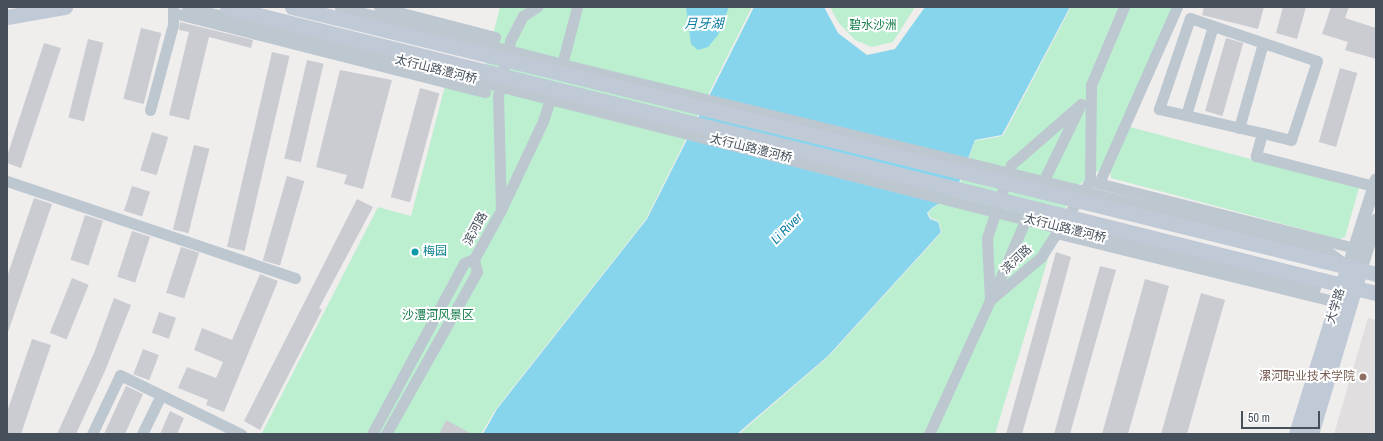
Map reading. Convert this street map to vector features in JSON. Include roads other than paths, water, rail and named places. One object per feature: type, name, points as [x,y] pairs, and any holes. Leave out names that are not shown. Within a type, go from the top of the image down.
[{"type":"main road","points":[[7,17],[65,7]]},
{"type":"main road","name":"太行山路澧河桥","points":[[227,7],[552,94],[1029,214],[1316,283]]},
{"type":"main road","points":[[292,7],[561,68],[1041,187],[1325,255],[1354,268],[1376,274]]},
{"type":"main road","name":"大学路","points":[[1311,434],[1348,286],[1354,268]]},
{"type":"main road","points":[[1316,283],[1348,286],[1376,293]]},
{"type":"main road","name":"大学路","points":[[1296,434],[1337,302],[1348,286]]},
{"type":"street","name":"太行山路澧河桥","points":[[187,7],[552,94]]},
{"type":"street","points":[[340,7],[561,68],[577,7]]},
{"type":"street","points":[[379,7],[495,37]]},
{"type":"street","points":[[501,210],[498,96],[510,41],[523,16],[537,7]]},
{"type":"street","points":[[1041,187],[1091,84],[1124,7]]},
{"type":"street","name":"滨河路","points":[[929,434],[990,300],[1041,257],[1057,230],[1094,182],[1177,7]]},
{"type":"street","points":[[150,110],[173,25],[173,10],[485,92]]},
{"type":"street","points":[[1190,18],[1263,43],[1317,62],[1291,140],[1159,109],[1190,18]]},
{"type":"street","points":[[1186,115],[1213,26]]},
{"type":"street","points":[[1240,128],[1263,43]]},
{"type":"street","points":[[1091,84],[1094,182],[1354,248]]},
{"type":"street","name":"滨河路","points":[[372,434],[464,263],[474,259],[501,210],[543,121],[552,94]]},
{"type":"street","points":[[990,300],[987,238],[1011,165],[1081,104]]},
{"type":"street","points":[[1262,134],[1256,156],[1375,183]]},
{"type":"street","points":[[7,181],[295,278]]},
{"type":"street","name":"大学路","points":[[1354,268],[1354,248],[1375,183]]},
{"type":"street","name":"太行山路澧河桥","points":[[1029,214],[1057,230],[1316,283]]},
{"type":"street","points":[[990,300],[1029,214]]},
{"type":"street","name":"大学路","points":[[1354,268],[1376,219]]},
{"type":"street","points":[[1057,230],[1337,302]]},
{"type":"street","points":[[386,434],[477,272],[474,259]]},
{"type":"street","points":[[92,434],[120,375],[241,434]]},
{"type":"street","points":[[142,434],[161,395]]},
{"type":"street","points":[[392,396],[403,402]]},
{"type":"water","name":"月牙湖","points":[[686,7],[729,7],[718,35],[708,47],[698,50],[691,44]]},
{"type":"water","name":"Li River","points":[[754,7],[824,7],[838,33],[867,55],[895,49],[925,7],[1070,7],[1002,135],[975,140],[954,196],[933,207],[927,213],[930,219],[938,222],[941,232],[828,356],[737,434],[483,434],[497,409],[647,219]]},
{"type":"place","name":"梅园","points":[[415,252]]},
{"type":"place","name":"漯河职业技术学院","points":[[1363,377]]},
{"type":"park label","name":"碧水沙洲","points":[[873,26]]},
{"type":"park label","name":"沙澧河风景区","points":[[438,316]]}]
